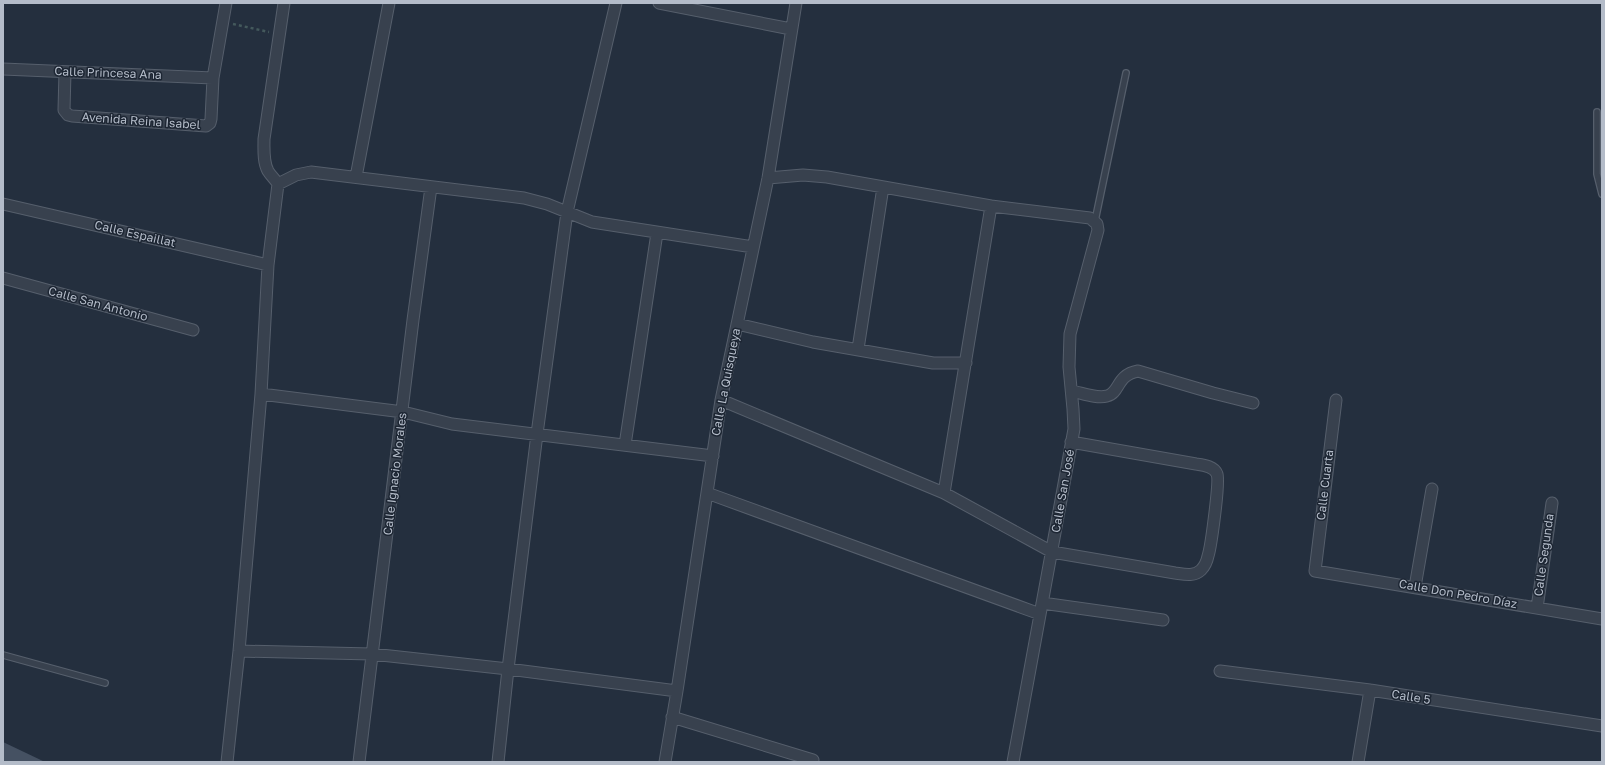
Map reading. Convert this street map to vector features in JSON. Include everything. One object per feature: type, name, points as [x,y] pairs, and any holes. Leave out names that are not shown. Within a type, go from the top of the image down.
[{"type":"street","name":"Avenida Reina Isabel","points":[[65,72],[64,110],[68,115],[201,126],[210,123],[213,78],[226,3]]},
{"type":"street","points":[[227,762],[239,651],[261,394],[268,265],[278,184],[268,171],[265,160],[264,139],[278,34],[284,3]]},
{"type":"street","points":[[356,177],[389,3]]},
{"type":"street","points":[[498,762],[537,434],[567,212],[616,3]]},
{"type":"street","points":[[658,3],[791,29]]},
{"type":"street","name":"Calle La Quisqueya","points":[[665,762],[721,400],[768,178],[796,3]]},
{"type":"street","name":"Calle Princesa Ana","points":[[3,69],[213,78]]},
{"type":"street","points":[[278,184],[296,175],[311,172],[524,198],[547,204],[592,222],[753,247]]},
{"type":"street","points":[[768,178],[803,174],[827,177],[991,206],[1090,218],[1095,221]]},
{"type":"street","name":"Calle Ignacio Morales","points":[[359,762],[403,412],[413,320],[431,187]]},
{"type":"street","points":[[858,349],[883,187]]},
{"type":"street","name":"Calle Espaillat","points":[[3,204],[268,265]]},
{"type":"street","points":[[944,493],[991,206]]},
{"type":"street","name":"Calle San José","points":[[1013,762],[1074,429],[1069,367],[1070,334],[1098,230],[1095,221]]},
{"type":"street","points":[[625,445],[657,232]]},
{"type":"street","name":"Calle San Antonio","points":[[3,278],[193,330]]},
{"type":"street","points":[[736,324],[813,342],[933,363],[966,363]]},
{"type":"street","points":[[1072,391],[1102,397],[1108,396],[1113,393],[1123,378],[1129,373],[1138,371],[1253,403]]},
{"type":"street","points":[[261,394],[403,412],[452,424],[713,456]]},
{"type":"street","points":[[721,400],[944,493],[1052,552],[1188,575],[1201,570],[1208,556],[1218,489],[1217,474],[1213,469],[1196,464],[1072,442]]},
{"type":"street","name":"Calle Cuarta","points":[[1315,571],[1336,400]]},
{"type":"street","points":[[1415,587],[1432,489]]},
{"type":"street","points":[[707,493],[1040,614]]},
{"type":"street","name":"Calle Segunda","points":[[1537,608],[1552,503]]},
{"type":"street","name":"Calle Don Pedro Díaz","points":[[1315,571],[1602,619]]},
{"type":"street","points":[[1042,603],[1163,620]]},
{"type":"street","points":[[239,651],[372,654],[508,669],[677,692]]},
{"type":"street","name":"Calle 5","points":[[1220,671],[1370,690],[1602,726]]},
{"type":"street","points":[[1358,762],[1370,690]]},
{"type":"street","points":[[672,717],[813,760]]},
{"type":"lane","points":[[1095,221],[1126,73]]},
{"type":"lane","points":[[1596,112],[1596,174],[1602,194]]},
{"type":"lane","points":[[3,654],[105,683]]},
{"type":"path","points":[[223,22],[278,34]]},
{"type":"building","points":[[3,742],[45,762],[3,762]]}]
